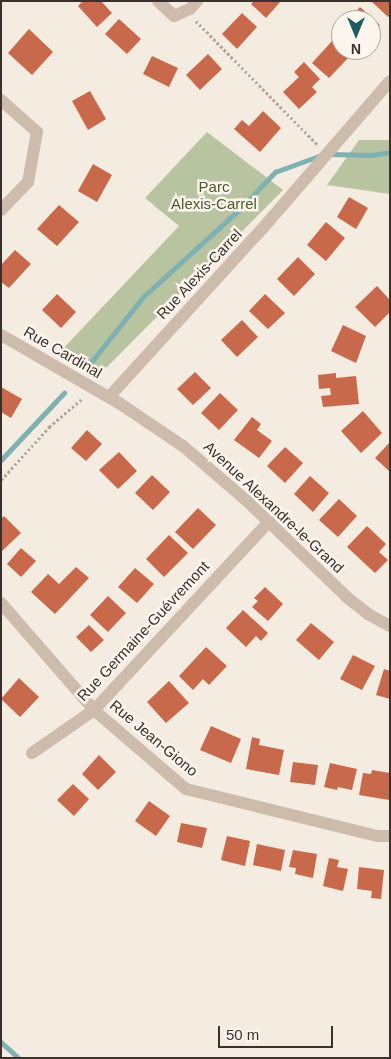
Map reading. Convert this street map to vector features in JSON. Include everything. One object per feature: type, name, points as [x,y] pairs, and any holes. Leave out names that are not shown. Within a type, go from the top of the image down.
[{"type":"street","points":[[158,1],[174,16],[186,11],[197,1]]},
{"type":"street","name":"Rue Alexis-Carrel","points":[[109,397],[263,228],[390,80]]},
{"type":"street","points":[[1,100],[37,132],[28,182],[1,210]]},
{"type":"street","name":"Rue Cardinal","points":[[1,335],[109,397]]},
{"type":"street","name":"Avenue Alexandre-le-Grand","points":[[109,397],[183,446],[268,522],[349,599],[368,614],[390,626]]},
{"type":"street","name":"Rue Germaine-Guévremont","points":[[32,753],[94,710],[268,522]]},
{"type":"street","name":"Rue Jean-Giono","points":[[1,602],[94,710],[186,790],[378,836],[390,836]]},
{"type":"path","points":[[186,11],[326,154]]},
{"type":"path","points":[[1,480],[49,427],[81,399]]},
{"type":"green space","name":"Parc Alexis-Carrel","points":[[207,132],[283,190],[100,374],[58,354],[179,226],[145,198]]},
{"type":"green space","points":[[359,140],[390,140],[390,194],[327,185]]},
{"type":"building","points":[[83,1],[101,1],[112,13],[97,27],[78,6]]},
{"type":"building","points":[[254,1],[281,1],[266,18],[251,4]]},
{"type":"building","points":[[371,1],[390,1],[390,15],[388,17]]},
{"type":"building","points":[[242,13],[257,27],[237,49],[222,34]]},
{"type":"building","points":[[119,19],[141,39],[127,54],[105,34]]},
{"type":"building","points":[[29,29],[53,52],[32,75],[8,53]]},
{"type":"building","points":[[331,42],[331,60],[346,60],[329,78],[312,63]]},
{"type":"building","points":[[208,54],[222,69],[200,90],[186,75]]},
{"type":"building","points":[[152,56],[178,68],[169,87],[143,74]]},
{"type":"building","points":[[304,62],[320,79],[312,87],[317,92],[299,109],[283,92],[299,77],[294,72]]},
{"type":"building","points":[[90,91],[106,119],[88,130],[72,101]]},
{"type":"building","points":[[263,111],[281,128],[260,152],[234,129],[242,120],[249,126]]},
{"type":"building","points":[[93,164],[112,175],[97,202],[78,191]]},
{"type":"building","points":[[349,197],[368,208],[356,229],[337,217]]},
{"type":"building","points":[[59,205],[79,222],[57,246],[37,229]]},
{"type":"building","points":[[326,222],[345,238],[326,261],[307,245]]},
{"type":"building","points":[[15,250],[31,264],[9,288],[1,282],[1,265]]},
{"type":"building","points":[[298,257],[315,274],[294,296],[277,279]]},
{"type":"building","points":[[377,286],[390,300],[390,312],[375,327],[355,307]]},
{"type":"building","points":[[57,294],[76,312],[61,328],[42,310]]},
{"type":"building","points":[[265,294],[285,313],[268,329],[249,311]]},
{"type":"building","points":[[242,320],[258,337],[237,357],[221,340]]},
{"type":"building","points":[[343,325],[366,336],[356,363],[331,351]]},
{"type":"building","points":[[195,372],[211,388],[193,405],[177,389]]},
{"type":"building","points":[[336,373],[336,378],[356,376],[359,404],[323,407],[321,396],[331,395],[330,388],[319,389],[318,375]]},
{"type":"building","points":[[1,387],[22,399],[11,418],[1,412]]},
{"type":"building","points":[[220,393],[238,410],[219,430],[201,413]]},
{"type":"building","points":[[363,411],[382,433],[361,453],[341,431]]},
{"type":"building","points":[[252,417],[261,424],[257,430],[272,441],[259,458],[234,440]]},
{"type":"building","points":[[87,430],[102,444],[86,461],[71,448]]},
{"type":"building","points":[[390,442],[390,472],[375,458]]},
{"type":"building","points":[[285,447],[303,463],[285,483],[267,466]]},
{"type":"building","points":[[119,452],[137,471],[118,489],[99,470]]},
{"type":"building","points":[[152,475],[170,492],[153,510],[135,493]]},
{"type":"building","points":[[310,476],[329,493],[313,512],[294,494]]},
{"type":"building","points":[[339,499],[357,516],[338,537],[319,520]]},
{"type":"building","points":[[198,508],[216,525],[193,549],[175,532]]},
{"type":"building","points":[[4,516],[21,533],[1,552],[1,519]]},
{"type":"building","points":[[367,526],[386,544],[379,552],[388,560],[375,573],[347,547]]},
{"type":"building","points":[[169,535],[188,553],[164,577],[146,559]]},
{"type":"building","points":[[21,548],[36,561],[21,577],[7,564]]},
{"type":"building","points":[[76,567],[89,578],[55,614],[31,592],[48,574],[59,584]]},
{"type":"building","points":[[135,568],[154,584],[137,603],[118,587]]},
{"type":"building","points":[[265,587],[283,604],[268,621],[252,607],[258,601],[254,598]]},
{"type":"building","points":[[108,596],[126,613],[108,632],[90,615]]},
{"type":"building","points":[[243,610],[268,633],[261,641],[256,636],[246,647],[226,628]]},
{"type":"building","points":[[311,623],[334,642],[319,660],[296,640]]},
{"type":"building","points":[[89,625],[104,640],[91,652],[76,637]]},
{"type":"building","points":[[206,647],[227,666],[209,685],[203,679],[193,690],[179,676]]},
{"type":"building","points":[[353,655],[375,666],[362,690],[340,679]]},
{"type":"building","points":[[384,669],[390,671],[390,699],[376,695]]},
{"type":"building","points":[[19,678],[39,697],[20,717],[1,699]]},
{"type":"building","points":[[169,681],[189,703],[166,723],[147,702]]},
{"type":"building","points":[[211,726],[241,739],[231,763],[200,750]]},
{"type":"building","points":[[252,737],[260,739],[259,745],[284,750],[279,775],[246,769]]},
{"type":"building","points":[[99,755],[116,772],[98,790],[82,774]]},
{"type":"building","points":[[293,762],[318,765],[315,785],[290,782]]},
{"type":"building","points":[[330,763],[357,769],[352,790],[338,787],[337,790],[324,787]]},
{"type":"building","points":[[372,770],[390,773],[389,800],[359,795],[363,773],[371,774]]},
{"type":"building","points":[[73,784],[89,799],[74,816],[57,800]]},
{"type":"building","points":[[149,801],[170,816],[156,836],[135,821]]},
{"type":"building","points":[[181,823],[207,828],[202,848],[177,842]]},
{"type":"building","points":[[227,836],[250,841],[245,866],[221,860]]},
{"type":"building","points":[[257,844],[285,850],[281,871],[253,865]]},
{"type":"building","points":[[293,850],[317,854],[313,878],[295,874],[296,868],[289,867]]},
{"type":"building","points":[[329,858],[339,860],[337,867],[348,869],[343,891],[323,886]]},
{"type":"building","points":[[359,867],[384,870],[381,899],[371,898],[372,891],[357,889]]},
{"type":"waterway","points":[[331,154],[372,155],[390,152]]},
{"type":"waterway","points":[[89,365],[143,297],[241,208],[275,172],[319,156]]},
{"type":"waterway","points":[[1,460],[64,393]]},
{"type":"waterway","points":[[1,1042],[19,1058]]}]
